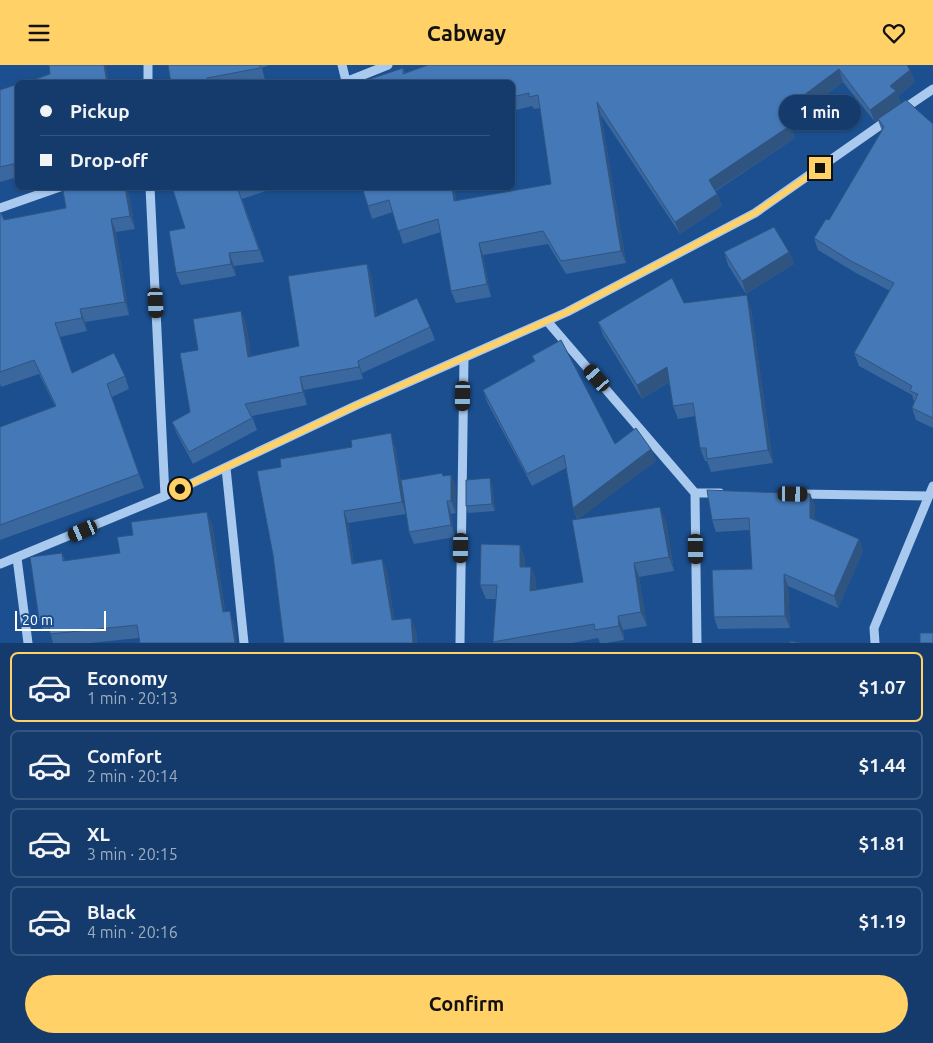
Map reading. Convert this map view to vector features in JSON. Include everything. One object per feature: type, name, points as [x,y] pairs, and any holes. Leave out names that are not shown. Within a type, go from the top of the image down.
[{"type":"street","points":[[148,65],[148,80]]},
{"type":"street","points":[[342,65],[344,80]]},
{"type":"street","points":[[349,80],[388,65]]},
{"type":"street","points":[[0,565],[165,496],[357,405],[547,321],[755,213],[933,89]]},
{"type":"street","points":[[0,207],[51,190]]},
{"type":"street","points":[[150,190],[165,496]]},
{"type":"street","points":[[547,321],[695,493],[697,643]]},
{"type":"street","points":[[460,643],[464,358]]},
{"type":"street","points":[[226,468],[244,643]]},
{"type":"street","points":[[875,643],[874,628],[933,486]]},
{"type":"street","points":[[695,493],[734,493]]},
{"type":"street","points":[[793,494],[929,496]]},
{"type":"street","points":[[17,559],[28,643]]},
{"type":"building","points":[[49,65],[104,65],[106,80],[33,80],[50,74]]},
{"type":"building","points":[[168,65],[260,65],[260,68],[207,78],[207,80],[170,80]]},
{"type":"building","points":[[428,65],[907,65],[910,70],[890,86],[896,91],[870,110],[839,69],[781,112],[791,125],[709,180],[717,194],[675,222],[597,102],[621,251],[561,261],[543,231],[479,243],[487,284],[451,291],[438,219],[398,231],[389,200],[368,206],[363,190],[452,190],[454,201],[551,184],[538,95],[529,97],[529,93],[515,96],[515,80],[367,80],[403,68],[403,74]]},
{"type":"building","points":[[15,85],[15,164],[0,167],[0,90]]},
{"type":"building","points":[[906,100],[933,124],[933,418],[912,408],[918,394],[910,391],[912,386],[854,353],[894,283],[851,261],[814,238],[826,219],[829,220],[884,127],[878,119]]},
{"type":"building","points":[[126,190],[130,216],[111,219],[125,302],[80,309],[82,318],[55,323],[72,373],[114,353],[125,376],[107,384],[139,474],[0,525],[0,427],[56,406],[34,360],[0,372],[0,213],[4,220],[66,208],[63,191]]},
{"type":"building","points":[[173,190],[238,190],[259,250],[229,253],[231,264],[176,273],[169,231],[185,228]]},
{"type":"building","points":[[774,227],[789,252],[742,281],[724,252]]},
{"type":"building","points":[[367,264],[375,317],[417,298],[430,327],[358,361],[359,367],[300,377],[303,392],[245,404],[252,418],[189,452],[172,422],[190,412],[180,353],[198,350],[193,319],[241,311],[248,357],[299,346],[288,276]]},
{"type":"building","points":[[672,278],[684,303],[747,295],[768,450],[707,459],[706,448],[700,448],[693,403],[673,406],[667,367],[637,385],[598,322]]},
{"type":"building","points":[[561,340],[615,444],[636,428],[651,449],[573,508],[564,455],[527,474],[483,390],[535,361],[532,356]]},
{"type":"building","points":[[391,433],[402,502],[344,511],[352,564],[382,559],[392,620],[411,618],[413,643],[284,643],[273,555],[257,471],[281,467],[280,459],[352,447],[351,440]]},
{"type":"building","points":[[442,473],[443,476],[451,475],[451,501],[447,501],[451,525],[409,532],[401,480]]},
{"type":"building","points":[[490,478],[492,504],[466,506],[466,480]]},
{"type":"building","points":[[707,490],[810,494],[810,518],[859,539],[834,596],[784,574],[785,616],[714,617],[712,570],[752,569],[749,518],[712,520]]},
{"type":"building","points":[[660,507],[669,557],[634,563],[641,612],[618,616],[619,626],[595,630],[594,624],[493,642],[497,585],[480,585],[481,544],[520,545],[520,567],[531,567],[530,591],[583,582],[572,520]]},
{"type":"building","points":[[207,512],[223,612],[230,611],[235,643],[140,643],[137,625],[50,634],[48,618],[39,619],[30,557],[62,553],[63,561],[120,553],[117,537],[133,535],[131,522]]},
{"type":"building","points":[[920,633],[933,633],[933,643],[920,643]]},
{"type":"route","points":[[180,489],[357,405],[567,312],[755,213],[820,168]]}]
